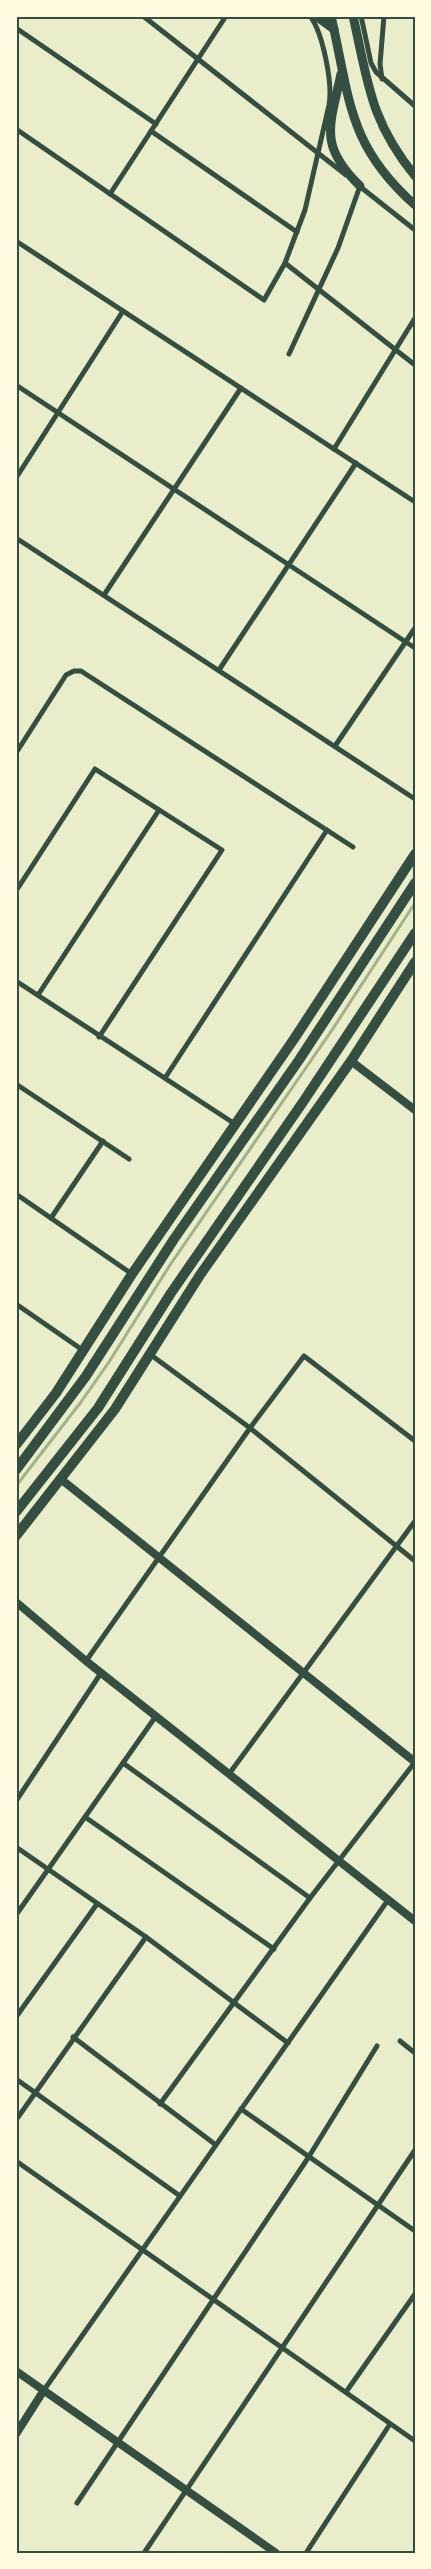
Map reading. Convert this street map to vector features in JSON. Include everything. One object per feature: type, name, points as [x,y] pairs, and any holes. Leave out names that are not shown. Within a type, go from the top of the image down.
[{"type":"highway","points":[[16,1445],[56,1393],[132,1274],[347,958],[415,854]]},
{"type":"highway","points":[[16,1470],[86,1376],[146,1281],[259,1120],[415,883]]},
{"type":"highway","points":[[16,1512],[98,1408],[204,1244],[303,1102],[415,932]]},
{"type":"highway","points":[[347,958],[348,987]]},
{"type":"highway","points":[[16,1536],[116,1409],[200,1275],[351,1061],[415,962]]},
{"type":"highway","points":[[238,1194],[266,1183]]},
{"type":"highway","points":[[176,1209],[204,1197]]},
{"type":"highway","points":[[200,1275],[204,1244]]},
{"type":"main road","points":[[316,16],[334,30]]},
{"type":"main road","points":[[331,16],[352,113],[364,142],[382,172],[415,205]]},
{"type":"main road","points":[[353,16],[360,60],[375,110],[392,146],[415,176]]},
{"type":"main road","points":[[342,69],[329,130],[330,144],[339,162],[360,186]]},
{"type":"street","points":[[143,16],[415,230]]},
{"type":"street","points":[[110,194],[226,16]]},
{"type":"street","points":[[16,129],[264,300],[285,263],[297,232],[320,155],[330,98],[318,30],[310,16]]},
{"type":"street","points":[[361,16],[371,63],[382,79],[415,106]]},
{"type":"street","points":[[382,79],[380,64],[384,16]]},
{"type":"street","points":[[16,28],[156,124]]},
{"type":"street","points":[[151,131],[297,232]]},
{"type":"street","points":[[288,354],[320,290],[338,248],[360,186]]},
{"type":"street","points":[[16,242],[415,502]]},
{"type":"street","points":[[285,263],[415,364]]},
{"type":"street","points":[[16,478],[123,311]]},
{"type":"street","points":[[334,449],[415,318]]},
{"type":"street","points":[[16,384],[415,648]]},
{"type":"street","points":[[104,595],[241,388]]},
{"type":"street","points":[[219,670],[356,463]]},
{"type":"street","points":[[16,538],[415,799]]},
{"type":"street","points":[[335,746],[415,628]]},
{"type":"street","points":[[16,753],[18,746],[66,675],[74,671],[81,671],[354,847]]},
{"type":"street","points":[[16,891],[95,769],[222,850],[99,1037]]},
{"type":"street","points":[[38,995],[159,810]]},
{"type":"street","points":[[165,1078],[328,830]]},
{"type":"street","points":[[16,981],[99,1037],[235,1124]]},
{"type":"street","points":[[351,1061],[415,1110]]},
{"type":"street","points":[[16,1084],[129,1160]]},
{"type":"street","points":[[51,1218],[103,1141]]},
{"type":"street","points":[[16,1194],[132,1274]]},
{"type":"street","points":[[17,1305],[84,1351]]},
{"type":"street","points":[[151,1355],[250,1428],[415,1561]]},
{"type":"street","points":[[86,1661],[250,1428],[304,1356],[415,1441]]},
{"type":"street","points":[[62,1480],[415,1762],[340,1862],[310,1898],[160,2104]]},
{"type":"street","points":[[229,1774],[415,1521]]},
{"type":"street","points":[[16,1602],[101,1673],[415,1921]]},
{"type":"street","points":[[16,1801],[101,1673]]},
{"type":"street","points":[[16,1915],[156,1716]]},
{"type":"street","points":[[124,1763],[310,1898]]},
{"type":"street","points":[[84,1817],[274,1949]]},
{"type":"street","points":[[16,1847],[50,1868],[97,1904],[146,1937],[288,2043]]},
{"type":"street","points":[[16,2434],[44,2390],[388,1900]]},
{"type":"street","points":[[16,2017],[97,1904]]},
{"type":"street","points":[[16,2120],[73,2037],[146,1937]]},
{"type":"street","points":[[73,2037],[216,2145]]},
{"type":"street","points":[[400,2041],[415,2053]]},
{"type":"street","points":[[77,2503],[308,2158],[376,2046]]},
{"type":"street","points":[[16,2079],[180,2196]]},
{"type":"street","points":[[241,2109],[308,2158],[415,2231]]},
{"type":"street","points":[[144,2553],[281,2346],[415,2150]]},
{"type":"street","points":[[16,2160],[390,2424],[414,2438]]},
{"type":"street","points":[[346,2392],[415,2294]]},
{"type":"street","points":[[16,2371],[276,2553]]},
{"type":"street","points":[[306,2553],[390,2424]]},
{"type":"waterway","points":[[16,1486],[81,1402],[109,1362],[170,1265],[332,1030],[415,903]]}]
